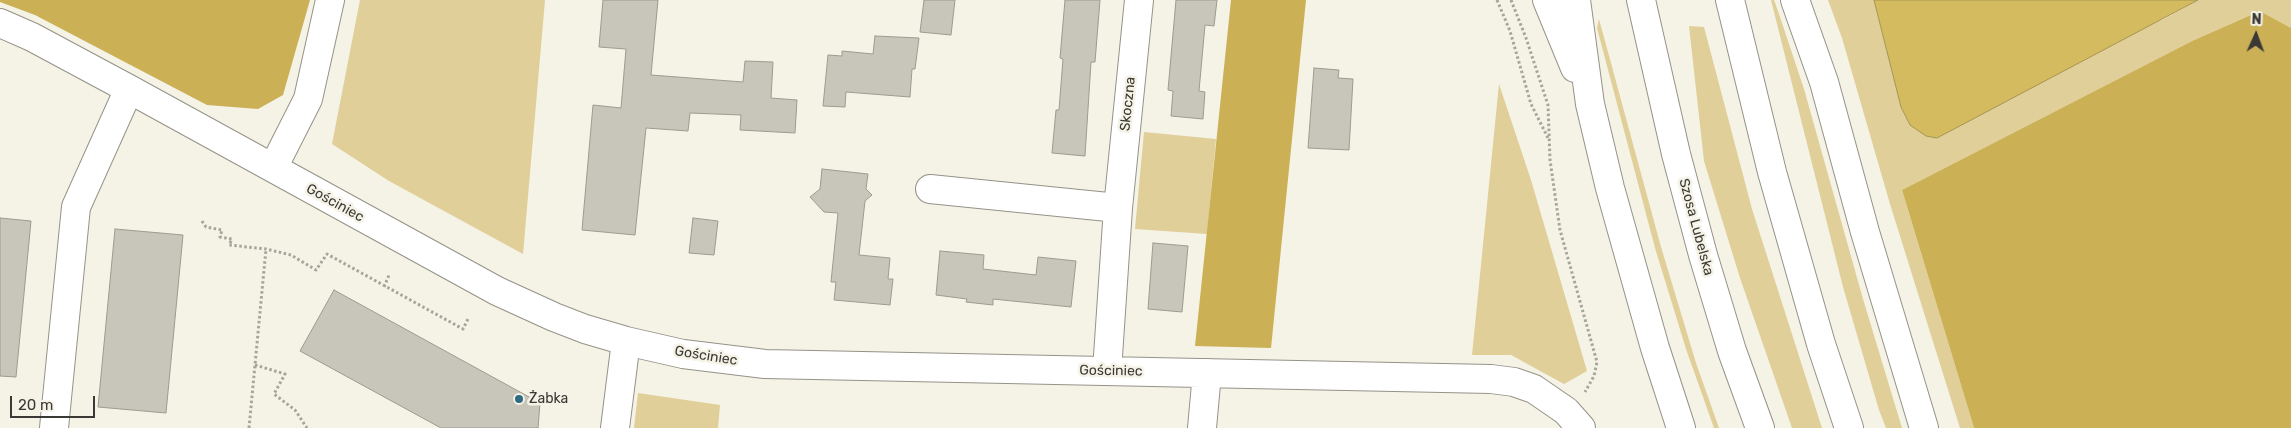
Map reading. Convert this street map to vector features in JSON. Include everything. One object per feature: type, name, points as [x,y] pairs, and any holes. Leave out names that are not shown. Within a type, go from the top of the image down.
[{"type":"main road","points":[[272,168],[308,100],[330,0]]},
{"type":"main road","name":"Skoczna","points":[[1107,371],[1118,208],[1139,0]]},
{"type":"main road","points":[[1547,0],[1590,104]]},
{"type":"main road","points":[[1576,0],[1590,104],[1610,188],[1655,348],[1681,428]]},
{"type":"main road","points":[[1730,0],[1777,191],[1821,344],[1850,428]]},
{"type":"main road","points":[[1795,0],[1824,82],[1865,232],[1924,428]]},
{"type":"main road","name":"Szosa Lubelska","points":[[1644,11],[1676,154],[1702,255],[1732,351],[1760,428]]},
{"type":"main road","name":"Gościniec","points":[[0,22],[129,88],[515,300],[585,329],[626,341],[683,354],[765,364],[1491,379],[1514,382],[1534,389],[1566,411],[1581,428]]},
{"type":"main road","points":[[54,428],[76,207],[129,88]]},
{"type":"main road","points":[[930,189],[1118,208]]},
{"type":"main road","points":[[615,428],[626,341]]},
{"type":"main road","points":[[1202,428],[1207,373]]},
{"type":"path","points":[[1497,0],[1510,31],[1531,104],[1550,141]]},
{"type":"path","points":[[1511,0],[1526,38],[1548,105],[1550,160],[1560,230],[1597,362]]},
{"type":"path","points":[[202,221],[206,227],[222,230],[220,237],[232,239],[229,245],[266,249],[291,255],[316,270],[327,254],[384,287],[392,288],[463,328],[468,319]]},
{"type":"path","points":[[249,428],[266,249]]},
{"type":"path","points":[[384,287],[389,275]]},
{"type":"path","points":[[255,366],[285,374],[274,394],[295,410],[307,428]]},
{"type":"shaded area","points":[[0,0],[310,0],[283,95],[258,109],[207,105],[35,15],[0,2]]},
{"type":"shaded area","points":[[360,0],[545,0],[523,254],[389,181],[332,144]]},
{"type":"shaded area","points":[[1231,0],[1306,0],[1271,348],[1195,346]]},
{"type":"shaded area","points":[[1771,0],[1774,0],[1804,89],[1863,299],[1902,428],[1886,428],[1879,410],[1843,287]]},
{"type":"shaded area","points":[[1828,0],[1874,0],[1901,107],[1910,125],[2164,19],[2198,0],[2291,0],[2291,28],[2260,11],[2192,41],[1902,190],[1974,428],[1960,428],[1890,204],[1842,38]]},
{"type":"shaded area","points":[[1874,0],[2198,0],[1937,138],[1926,136],[1910,125],[1901,107]]},
{"type":"shaded area","points":[[2260,11],[2291,28],[2291,428],[1974,428],[1902,190],[2192,41]]},
{"type":"shaded area","points":[[1599,19],[1661,247],[1696,363],[1719,428],[1714,428],[1686,349],[1655,248],[1597,28]]},
{"type":"shaded area","points":[[1689,26],[1704,27],[1752,209],[1822,428],[1792,428],[1740,278],[1704,161]]},
{"type":"shaded area","points":[[1499,84],[1531,180],[1587,371],[1564,384],[1511,355],[1472,355]]},
{"type":"shaded area","points":[[1144,132],[1216,139],[1207,234],[1135,229]]},
{"type":"shaded area","points":[[638,393],[720,405],[718,428],[634,428]]},
{"type":"building","points":[[603,0],[658,0],[651,75],[743,82],[745,61],[773,62],[771,98],[797,100],[795,133],[740,130],[741,115],[690,113],[688,131],[646,128],[635,235],[582,230],[593,105],[621,108],[626,49],[599,47]]},
{"type":"building","points":[[924,0],[955,0],[951,35],[920,32]]},
{"type":"building","points":[[1065,0],[1100,0],[1095,62],[1091,62],[1085,156],[1052,153],[1056,110],[1059,110],[1063,59],[1060,58]]},
{"type":"building","points":[[1176,0],[1217,0],[1214,26],[1205,25],[1199,91],[1205,92],[1203,119],[1171,116],[1173,91],[1168,90]]},
{"type":"building","points":[[875,36],[919,38],[915,69],[912,69],[910,97],[846,92],[845,107],[823,106],[828,55],[842,56],[842,51],[873,54]]},
{"type":"building","points":[[1314,68],[1339,70],[1338,78],[1353,79],[1349,150],[1308,148]]},
{"type":"building","points":[[822,169],[868,174],[866,189],[872,195],[865,201],[859,255],[890,258],[888,279],[893,279],[890,305],[834,300],[836,282],[831,282],[838,213],[824,212],[810,197],[820,189]]},
{"type":"building","points":[[0,218],[31,221],[16,377],[0,376]]},
{"type":"building","points":[[693,218],[718,221],[714,255],[689,253]]},
{"type":"building","points":[[115,229],[183,235],[166,413],[98,407]]},
{"type":"building","points":[[1153,243],[1188,246],[1182,312],[1148,309]]},
{"type":"building","points":[[940,251],[984,255],[983,269],[1036,275],[1038,257],[1076,261],[1071,307],[993,299],[993,305],[966,302],[967,299],[936,295]]},
{"type":"building","points":[[334,290],[540,403],[538,428],[441,428],[300,351]]},
{"type":"place","name":"Żabka","points":[[519,399]]}]
